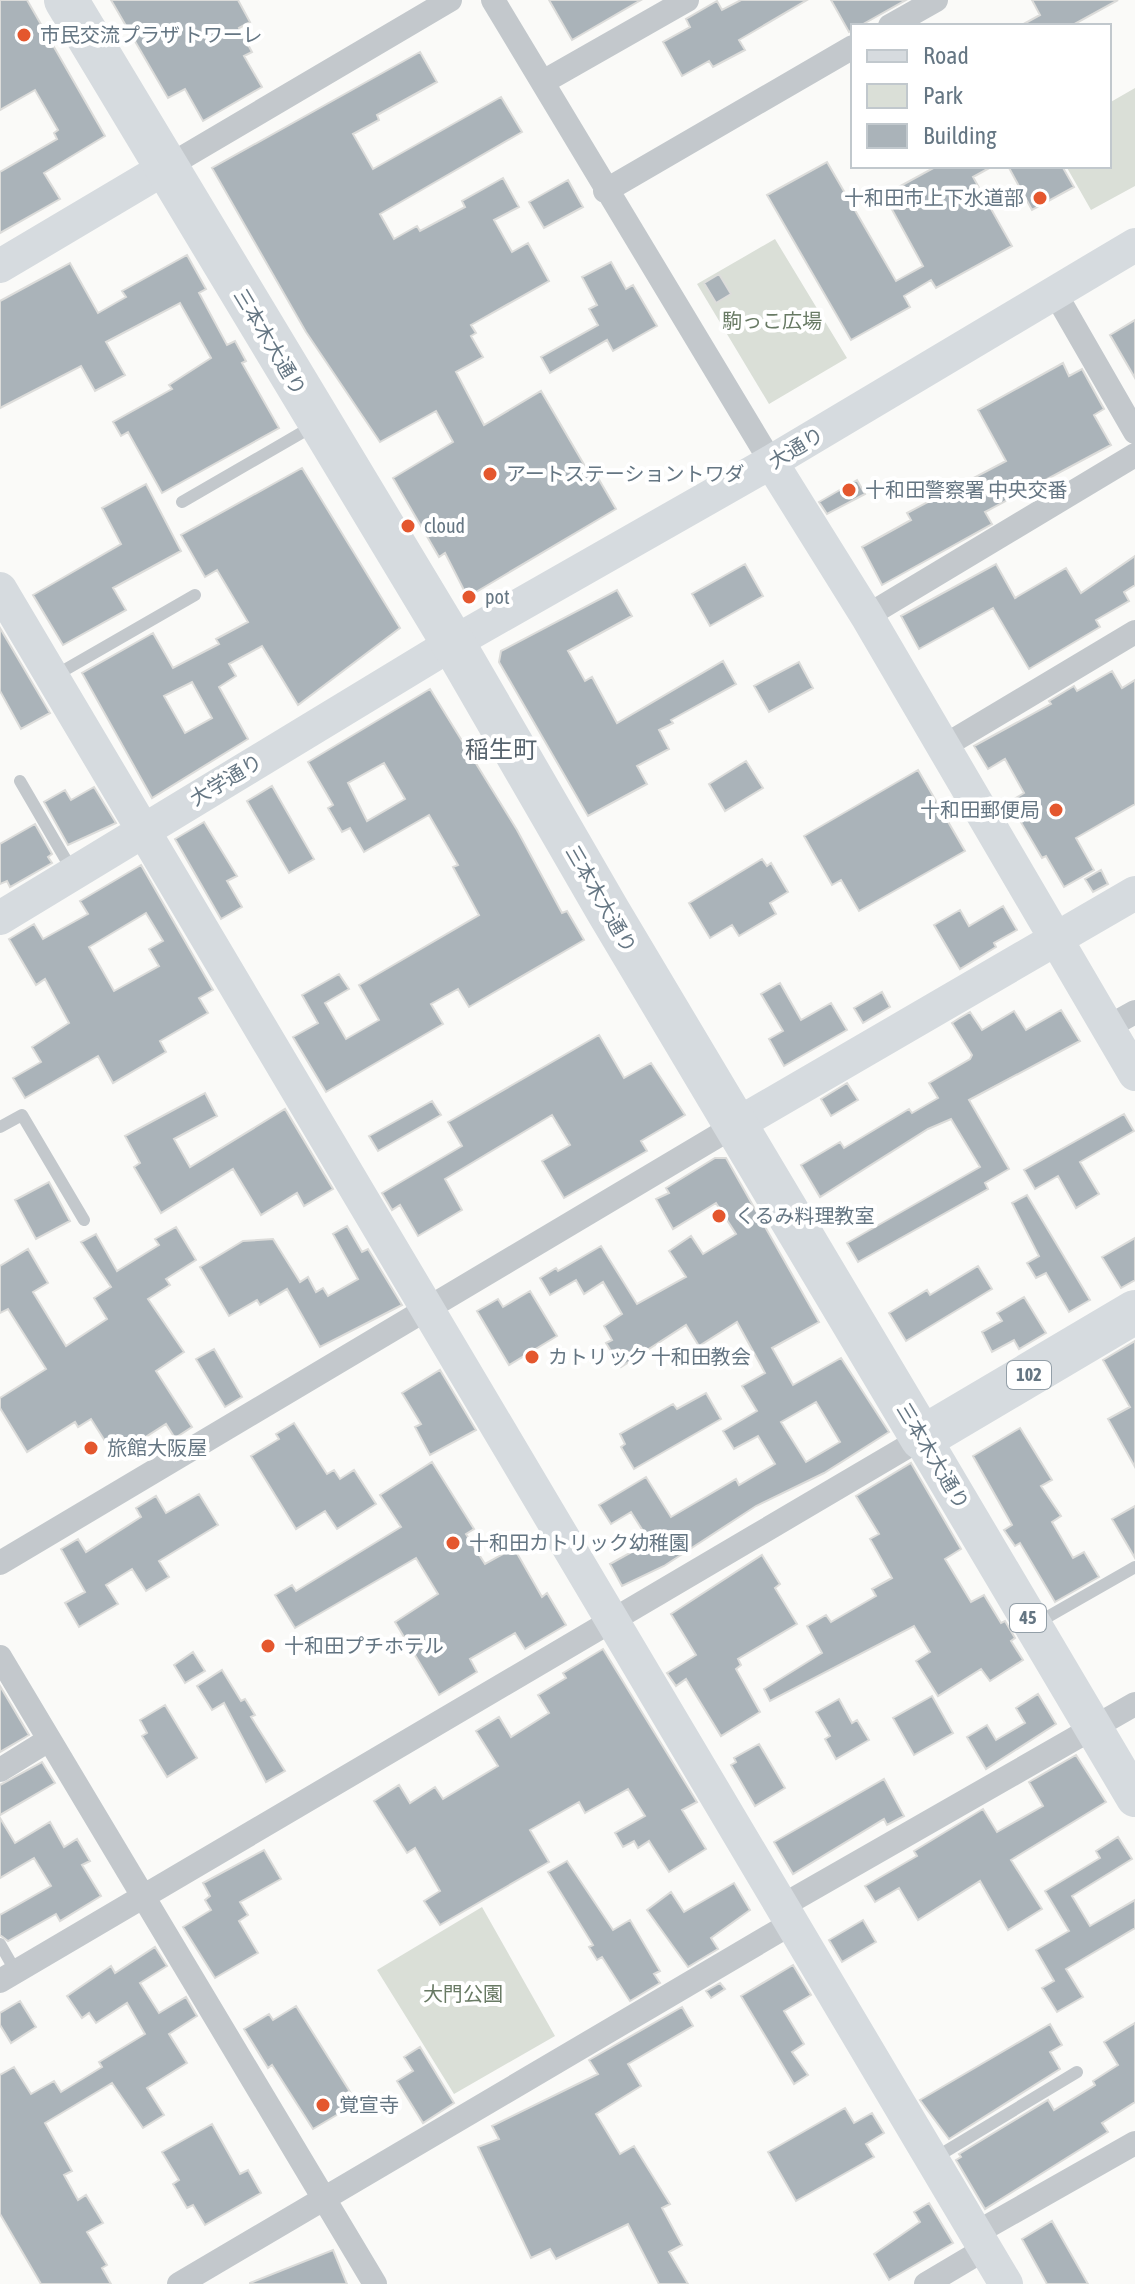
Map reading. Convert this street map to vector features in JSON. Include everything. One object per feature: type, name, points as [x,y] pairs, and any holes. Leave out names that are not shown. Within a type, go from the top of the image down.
[{"type":"highway","name":"三本木大通り","points":[[66,0],[453,643],[922,1438]]},
{"type":"highway","name":"102","points":[[922,1438],[1135,1312]]},
{"type":"main road","name":"三本木大通り","points":[[922,1438],[1135,1798]]},
{"type":"street","points":[[0,266],[450,0]]},
{"type":"street","points":[[493,0],[605,191],[867,616],[941,748],[1055,938],[1122,1020],[1135,1074]]},
{"type":"street","points":[[543,82],[687,0]]},
{"type":"street","points":[[894,24],[936,0]]},
{"type":"street","points":[[605,191],[851,48]]},
{"type":"street","name":"大通り","points":[[453,643],[771,462],[1135,245]]},
{"type":"street","points":[[1055,293],[1135,432]]},
{"type":"street","points":[[867,616],[1135,455]]},
{"type":"street","points":[[0,589],[1006,2284]]},
{"type":"street","points":[[941,748],[1135,632]]},
{"type":"street","name":"大学通り","points":[[0,918],[453,643]]},
{"type":"street","points":[[0,1563],[736,1125],[1135,893]]},
{"type":"street","points":[[8,1976],[922,1438]]},
{"type":"street","points":[[0,1657],[47,1741],[375,2284]]},
{"type":"street","points":[[179,2284],[1135,1704]]},
{"type":"street","points":[[0,1770],[47,1741]]},
{"type":"street","points":[[926,2284],[981,2241],[1135,2143]]},
{"type":"lane","points":[[182,502],[319,423]]},
{"type":"lane","points":[[52,677],[195,595]]},
{"type":"lane","points":[[20,781],[73,873]]},
{"type":"lane","points":[[0,1127],[22,1115],[84,1220]]},
{"type":"lane","points":[[1032,1626],[1135,1567]]},
{"type":"lane","points":[[0,1944],[8,1976]]},
{"type":"lane","points":[[933,2159],[1077,2072]]},
{"type":"green space","points":[[1135,88],[1135,186],[1091,210],[1067,168],[1111,168],[1111,102]]},
{"type":"green space","name":"駒っこ広場","points":[[775,239],[847,358],[769,404],[697,284]]},
{"type":"green space","name":"大門公園","points":[[482,1907],[555,2036],[454,2094],[377,1970]]},
{"type":"building","points":[[0,0],[27,0],[105,136],[44,173],[60,199],[0,233],[0,172],[57,139],[54,133],[58,130],[35,90],[0,110]]},
{"type":"building","points":[[111,0],[238,0],[250,22],[239,28],[252,52],[244,56],[262,87],[203,121],[185,89],[168,98]]},
{"type":"building","points":[[549,0],[641,0],[572,40]]},
{"type":"building","points":[[741,0],[807,0],[739,40],[745,50],[713,67],[709,61],[682,76],[663,42],[690,27],[686,19],[717,1],[722,10]]},
{"type":"building","points":[[831,0],[906,0],[863,24],[851,24],[849,32]]},
{"type":"building","points":[[1032,0],[1118,0],[1075,24],[1024,24],[1040,15]]},
{"type":"building","points":[[420,52],[437,82],[377,115],[379,120],[353,134],[373,169],[501,97],[522,132],[380,214],[394,239],[417,226],[420,231],[465,207],[462,201],[503,178],[519,207],[494,220],[512,252],[528,243],[549,281],[471,325],[476,333],[471,336],[483,357],[456,372],[484,425],[541,391],[589,473],[594,471],[616,509],[476,592],[465,592],[445,553],[439,557],[393,478],[453,442],[436,411],[380,442],[306,332],[212,168]]},
{"type":"building","points":[[827,162],[896,281],[923,266],[884,195],[933,168],[989,168],[973,177],[1012,246],[936,288],[931,280],[904,296],[910,307],[851,340],[767,195]]},
{"type":"building","name":"十和田市上下水道部","points":[[1009,168],[1063,168],[1074,187],[1032,210]]},
{"type":"building","points":[[568,180],[583,207],[544,228],[529,202]]},
{"type":"building","points":[[187,255],[206,289],[199,293],[227,345],[235,341],[246,361],[242,363],[279,428],[162,493],[128,432],[121,436],[113,422],[172,389],[169,385],[211,358],[180,303],[106,342],[125,375],[95,391],[81,366],[0,408],[0,301],[70,263],[98,313],[126,297],[122,291]]},
{"type":"building","points":[[611,262],[626,289],[633,285],[657,326],[613,351],[607,340],[550,373],[541,357],[598,325],[589,309],[597,305],[582,277]]},
{"type":"building","points":[[719,274],[731,294],[716,303],[704,283]]},
{"type":"building","points":[[1135,320],[1135,378],[1110,335]]},
{"type":"building","points":[[1063,363],[1069,376],[1082,369],[1104,409],[1094,415],[1111,445],[985,512],[992,524],[882,585],[862,547],[911,520],[907,513],[1006,461],[978,410]]},
{"type":"building","points":[[302,468],[400,628],[298,705],[262,646],[229,664],[236,676],[219,687],[248,739],[152,798],[82,673],[153,633],[173,668],[219,644],[216,639],[248,622],[217,570],[205,577],[181,535]],"holes":[[[192,682],[212,718],[185,733],[164,696]]]},
{"type":"building","points":[[857,480],[865,494],[827,514],[819,502]]},
{"type":"building","points":[[146,484],[181,551],[113,588],[126,610],[63,645],[33,595],[121,544],[102,508]]},
{"type":"building","points":[[1135,556],[1135,585],[1124,592],[1129,601],[1096,620],[1100,627],[1029,669],[993,608],[919,649],[901,616],[996,564],[1015,598],[1066,568],[1081,593]]},
{"type":"building","points":[[745,564],[763,596],[710,626],[692,594]]},
{"type":"building","points":[[617,590],[632,616],[568,651],[585,681],[592,677],[617,723],[723,661],[736,684],[671,720],[673,723],[659,730],[669,749],[637,766],[647,784],[588,816],[499,662],[501,651]]},
{"type":"building","points":[[0,628],[50,713],[21,729],[0,691]]},
{"type":"building","points":[[799,662],[813,688],[769,712],[754,686]]},
{"type":"building","points":[[1112,671],[1122,688],[1135,680],[1135,804],[1076,838],[1094,870],[1064,887],[1046,856],[1042,858],[1009,802],[1024,793],[1005,759],[988,769],[974,746],[1051,704],[1049,701],[1074,686],[1077,691]]},
{"type":"building","points":[[430,689],[517,830],[562,913],[567,911],[584,940],[469,1007],[458,989],[431,1004],[443,1024],[326,1092],[293,1037],[318,1023],[302,995],[339,974],[349,989],[325,1003],[346,1039],[379,1020],[359,985],[479,915],[453,867],[458,865],[429,815],[364,852],[350,828],[342,832],[328,808],[333,805],[308,762]],"holes":[[[384,763],[405,799],[367,821],[348,783]]]},
{"type":"building","points":[[746,761],[763,788],[725,811],[709,784]]},
{"type":"building","points":[[918,770],[965,851],[859,911],[841,880],[832,885],[804,836]]},
{"type":"building","points":[[272,786],[314,859],[289,873],[247,801]]},
{"type":"building","points":[[94,787],[116,823],[68,845],[44,802],[65,790],[71,800]]},
{"type":"building","points":[[204,822],[237,876],[227,881],[242,907],[221,919],[175,839]]},
{"type":"building","points":[[35,824],[52,854],[48,857],[52,863],[10,887],[7,881],[0,884],[0,844]]},
{"type":"building","points":[[762,859],[767,866],[771,863],[788,892],[770,903],[776,914],[739,936],[732,925],[710,938],[689,903]]},
{"type":"building","points":[[141,865],[213,990],[199,998],[208,1013],[160,1041],[166,1052],[113,1083],[98,1056],[25,1098],[13,1078],[41,1062],[32,1047],[69,1023],[45,979],[36,985],[9,939],[34,924],[43,939],[88,914],[80,901]],"holes":[[[146,913],[163,941],[149,949],[159,966],[114,991],[89,947]]]},
{"type":"building","points":[[1101,870],[1108,884],[1093,892],[1085,879]]},
{"type":"building","points":[[1003,906],[1017,930],[960,969],[934,925],[960,910],[969,926]]},
{"type":"building","points":[[780,983],[801,1020],[831,1003],[847,1030],[784,1066],[769,1039],[783,1031],[761,994]]},
{"type":"building","points":[[882,992],[890,1007],[863,1023],[854,1008]]},
{"type":"building","points":[[1061,1010],[1080,1041],[969,1100],[1009,1169],[985,1183],[988,1189],[858,1262],[847,1243],[980,1167],[951,1119],[928,1129],[820,1197],[801,1165],[840,1142],[844,1148],[909,1109],[912,1113],[938,1098],[929,1083],[972,1055],[952,1023],[958,1019],[970,1012],[982,1030],[1014,1011],[1026,1030]]},
{"type":"building","points":[[599,1035],[624,1078],[651,1063],[685,1115],[641,1141],[647,1151],[564,1198],[542,1161],[570,1145],[552,1115],[445,1179],[462,1210],[418,1236],[400,1205],[392,1210],[382,1193],[462,1146],[448,1122]]},
{"type":"building","points":[[847,1083],[858,1100],[831,1116],[821,1099]]},
{"type":"building","points":[[205,1093],[217,1116],[174,1139],[190,1167],[285,1109],[333,1189],[304,1206],[297,1193],[261,1215],[233,1169],[161,1213],[134,1167],[140,1163],[125,1136]]},
{"type":"building","points":[[432,1101],[441,1115],[378,1151],[369,1136]]},
{"type":"building","points":[[1124,1114],[1134,1131],[1080,1162],[1099,1194],[1076,1208],[1058,1176],[1035,1189],[1024,1170]]},
{"type":"building","points":[[715,1158],[726,1158],[819,1322],[772,1348],[793,1385],[841,1358],[889,1432],[824,1473],[756,1506],[664,1566],[622,1586],[610,1564],[650,1542],[631,1512],[611,1524],[599,1505],[646,1477],[671,1517],[736,1479],[739,1485],[775,1464],[758,1436],[734,1449],[723,1431],[757,1411],[742,1386],[765,1373],[737,1322],[699,1346],[686,1325],[621,1367],[606,1343],[612,1340],[604,1326],[622,1314],[603,1282],[584,1294],[576,1280],[550,1295],[540,1278],[601,1246],[637,1304],[686,1277],[669,1251],[691,1236],[703,1254],[736,1234],[716,1203],[673,1229],[656,1199],[669,1193],[666,1188]],"holes":[[[816,1402],[840,1442],[806,1462],[781,1422]]]},
{"type":"building","points":[[49,1182],[70,1221],[36,1239],[15,1200]]},
{"type":"building","points":[[1027,1195],[1090,1300],[1069,1312],[1046,1273],[1036,1278],[1027,1263],[1039,1256],[1012,1203]]},
{"type":"building","points":[[347,1226],[362,1252],[368,1249],[402,1305],[320,1347],[287,1289],[260,1305],[257,1300],[229,1316],[200,1267],[243,1241],[273,1239],[300,1282],[308,1277],[316,1292],[323,1288],[328,1296],[358,1279],[333,1234]]},
{"type":"building","points":[[176,1227],[196,1260],[166,1279],[170,1285],[148,1299],[184,1352],[156,1371],[192,1427],[175,1438],[166,1424],[122,1452],[113,1437],[105,1441],[91,1419],[78,1427],[75,1422],[27,1452],[0,1408],[0,1398],[46,1369],[8,1309],[0,1313],[0,1266],[28,1249],[48,1283],[33,1292],[66,1346],[107,1319],[94,1298],[111,1287],[81,1242],[96,1234],[117,1271],[159,1245],[155,1239]]},
{"type":"building","points":[[1135,1238],[1135,1280],[1121,1288],[1102,1257]]},
{"type":"building","points":[[978,1266],[992,1289],[906,1341],[889,1313],[927,1290],[930,1295]]},
{"type":"building","points":[[530,1291],[557,1336],[509,1365],[477,1311],[498,1299],[503,1307]]},
{"type":"building","points":[[1024,1297],[1046,1333],[1019,1349],[1014,1340],[992,1352],[982,1332],[1002,1321],[997,1313]]},
{"type":"building","points":[[1135,1341],[1135,1467],[1108,1419],[1130,1407],[1103,1360]]},
{"type":"building","points":[[214,1349],[242,1397],[225,1407],[196,1359]]},
{"type":"building","points":[[440,1370],[476,1430],[430,1455],[415,1427],[421,1424],[402,1393]]},
{"type":"building","points":[[706,1393],[721,1419],[634,1469],[621,1447],[625,1444],[620,1434],[673,1404],[677,1409]]},
{"type":"building","points":[[294,1423],[327,1474],[334,1470],[340,1479],[354,1470],[376,1504],[337,1529],[325,1511],[296,1529],[251,1456],[279,1439],[276,1434]]},
{"type":"building","points":[[1020,1428],[1052,1480],[1041,1486],[1061,1516],[1052,1522],[1073,1558],[1084,1552],[1099,1577],[1055,1602],[1020,1543],[1015,1546],[1004,1530],[1012,1525],[973,1456]]},
{"type":"building","points":[[432,1462],[474,1529],[466,1534],[485,1564],[514,1548],[542,1597],[547,1593],[566,1625],[525,1649],[515,1633],[470,1659],[477,1672],[439,1695],[395,1622],[438,1594],[416,1558],[295,1628],[275,1595],[292,1585],[296,1591],[401,1527],[380,1495]]},
{"type":"building","points":[[911,1463],[961,1549],[945,1559],[971,1602],[984,1595],[1001,1623],[1005,1621],[1015,1638],[1011,1641],[1023,1660],[990,1681],[981,1669],[938,1696],[916,1661],[930,1652],[914,1626],[770,1701],[764,1689],[822,1653],[807,1626],[826,1615],[831,1622],[876,1596],[872,1589],[892,1578],[870,1539],[879,1534],[856,1496]]},
{"type":"building","points":[[199,1494],[218,1525],[159,1561],[169,1577],[146,1591],[132,1569],[106,1585],[118,1604],[79,1627],[65,1603],[85,1592],[61,1549],[78,1539],[86,1552],[141,1517],[136,1508],[156,1496],[166,1513]]},
{"type":"building","points":[[1135,1506],[1135,1558],[1112,1519]]},
{"type":"building","points":[[762,1555],[780,1584],[775,1588],[797,1624],[738,1659],[741,1665],[736,1669],[760,1712],[721,1736],[686,1679],[676,1686],[667,1673],[696,1655],[671,1614]]},
{"type":"building","points":[[603,1649],[697,1802],[682,1810],[706,1849],[669,1872],[649,1841],[638,1848],[634,1841],[623,1847],[615,1833],[645,1816],[628,1789],[585,1813],[579,1802],[530,1830],[549,1862],[440,1925],[424,1901],[440,1891],[415,1848],[407,1853],[374,1801],[399,1785],[410,1803],[435,1787],[443,1799],[498,1766],[476,1731],[499,1717],[511,1737],[549,1713],[538,1695],[566,1678],[563,1673]]},
{"type":"building","points":[[193,1652],[205,1671],[185,1683],[174,1665]]},
{"type":"building","points":[[222,1670],[241,1701],[245,1699],[255,1715],[251,1717],[285,1771],[266,1782],[224,1703],[212,1710],[197,1686]]},
{"type":"building","points":[[0,1686],[29,1735],[0,1752]]},
{"type":"building","points":[[1038,1694],[1056,1724],[986,1769],[967,1737],[987,1725],[996,1740],[1025,1723],[1016,1708]]},
{"type":"building","points":[[932,1696],[953,1733],[914,1755],[893,1718]]},
{"type":"building","points":[[839,1699],[852,1723],[857,1720],[869,1740],[836,1759],[825,1739],[830,1736],[816,1712]]},
{"type":"building","points":[[165,1705],[197,1758],[167,1777],[142,1736],[147,1733],[140,1720]]},
{"type":"building","points":[[759,1744],[785,1788],[755,1806],[731,1765],[736,1762],[734,1758]]},
{"type":"building","points":[[1076,1755],[1106,1802],[1011,1860],[1042,1909],[1008,1930],[980,1881],[918,1920],[899,1888],[875,1902],[865,1886],[917,1856],[914,1851],[983,1809],[997,1832],[1043,1806],[1029,1782]]},
{"type":"building","points":[[42,1762],[55,1783],[0,1815],[0,1785]]},
{"type":"building","points":[[884,1779],[904,1816],[887,1825],[884,1819],[793,1874],[774,1842]]},
{"type":"building","points":[[0,1818],[15,1843],[50,1822],[64,1847],[77,1839],[90,1861],[82,1865],[101,1896],[60,1921],[56,1914],[8,1941],[0,1935],[0,1915],[51,1886],[34,1858],[0,1878]]},
{"type":"building","points":[[1118,1837],[1132,1859],[1072,1896],[1090,1926],[1135,1900],[1135,1928],[1066,1969],[1083,1997],[1057,2012],[1042,1988],[1054,1981],[1036,1950],[1069,1931],[1045,1891],[1100,1858],[1096,1851]]},
{"type":"building","points":[[264,1850],[281,1879],[240,1902],[248,1915],[239,1921],[258,1953],[215,1978],[183,1927],[211,1910],[205,1900],[210,1896],[203,1883]]},
{"type":"building","points":[[567,1861],[613,1930],[630,1920],[660,1971],[654,1974],[660,1983],[630,2001],[602,1957],[597,1960],[589,1947],[593,1945],[548,1872]]},
{"type":"building","points":[[734,1883],[750,1910],[711,1938],[718,1949],[688,1967],[647,1910],[671,1892],[684,1912]]},
{"type":"building","points":[[863,1920],[876,1942],[842,1962],[829,1940]]},
{"type":"building","points":[[155,1947],[167,1966],[140,1983],[159,2013],[186,1997],[197,2016],[169,2034],[187,2063],[147,2088],[164,2115],[143,2128],[112,2083],[45,2123],[72,2171],[64,2175],[78,2200],[86,2195],[103,2223],[87,2232],[107,2265],[102,2268],[111,2284],[41,2284],[0,2214],[0,2075],[14,2067],[31,2094],[54,2081],[61,2092],[102,2067],[99,2062],[145,2034],[127,2003],[96,2023],[89,2013],[82,2018],[67,1996],[111,1966],[115,1973]]},
{"type":"building","points":[[793,1965],[811,1995],[784,2011],[804,2044],[792,2052],[808,2075],[794,2084],[741,1996]]},
{"type":"building","points":[[720,1983],[725,1989],[711,1998],[706,1991]]},
{"type":"building","points":[[20,2001],[36,2027],[11,2043],[0,2025],[0,2013]]},
{"type":"building","points":[[296,2006],[357,2103],[313,2129],[272,2065],[268,2068],[244,2029],[269,2014],[273,2020]]},
{"type":"building","points":[[682,2007],[693,2026],[628,2064],[641,2086],[596,2114],[620,2154],[634,2146],[670,2204],[662,2208],[682,2245],[669,2252],[688,2284],[659,2284],[628,2224],[556,2259],[550,2249],[531,2258],[478,2147],[499,2139],[492,2126],[598,2074],[589,2060]]},
{"type":"building","points":[[1135,2023],[1135,2102],[1102,2123],[1108,2132],[985,2209],[956,2160],[961,2157],[959,2154],[1048,2100],[1054,2110],[1095,2085],[1093,2081],[1118,2065],[1104,2042]]},
{"type":"building","points":[[1050,2024],[1062,2045],[1050,2052],[1060,2069],[949,2139],[920,2100]]},
{"type":"building","points":[[420,2047],[454,2103],[423,2123],[397,2081],[413,2071],[404,2057]]},
{"type":"building","points":[[845,2108],[854,2123],[872,2113],[884,2133],[866,2144],[874,2157],[796,2201],[768,2152]]},
{"type":"building","points":[[212,2124],[240,2174],[248,2170],[261,2193],[205,2225],[193,2205],[187,2208],[173,2184],[179,2180],[162,2152]]},
{"type":"building","points":[[929,2203],[953,2243],[889,2280],[874,2254],[920,2222],[914,2212]]},
{"type":"building","points":[[1052,2221],[1088,2284],[1047,2284],[1022,2239]]},
{"type":"building","points":[[333,2250],[347,2284],[250,2284],[250,2283]]},
{"type":"place","name":"市民交流プラザ トワーレ","points":[[24,35]]},
{"type":"place","name":"十和田市上下水道部","points":[[1040,198]]},
{"type":"place","name":"アートステーショントワダ","points":[[490,474]]},
{"type":"place","name":"十和田警察署 中央交番","points":[[849,490]]},
{"type":"place","name":"cloud","points":[[408,526]]},
{"type":"place","name":"pot","points":[[469,597]]},
{"type":"place","name":"十和田郵便局","points":[[1056,810]]},
{"type":"place","name":"くるみ料理教室","points":[[719,1216]]},
{"type":"place","name":"カトリック 十和田教会","points":[[532,1357]]},
{"type":"place","name":"旅館大阪屋","points":[[91,1448]]},
{"type":"place","name":"十和田カトリック幼稚園","points":[[453,1543]]},
{"type":"place","name":"十和田プチホテル","points":[[268,1646]]},
{"type":"place","name":"覚宣寺","points":[[323,2105]]},
{"type":"district","name":"稲生町","points":[[501,750]]}]
